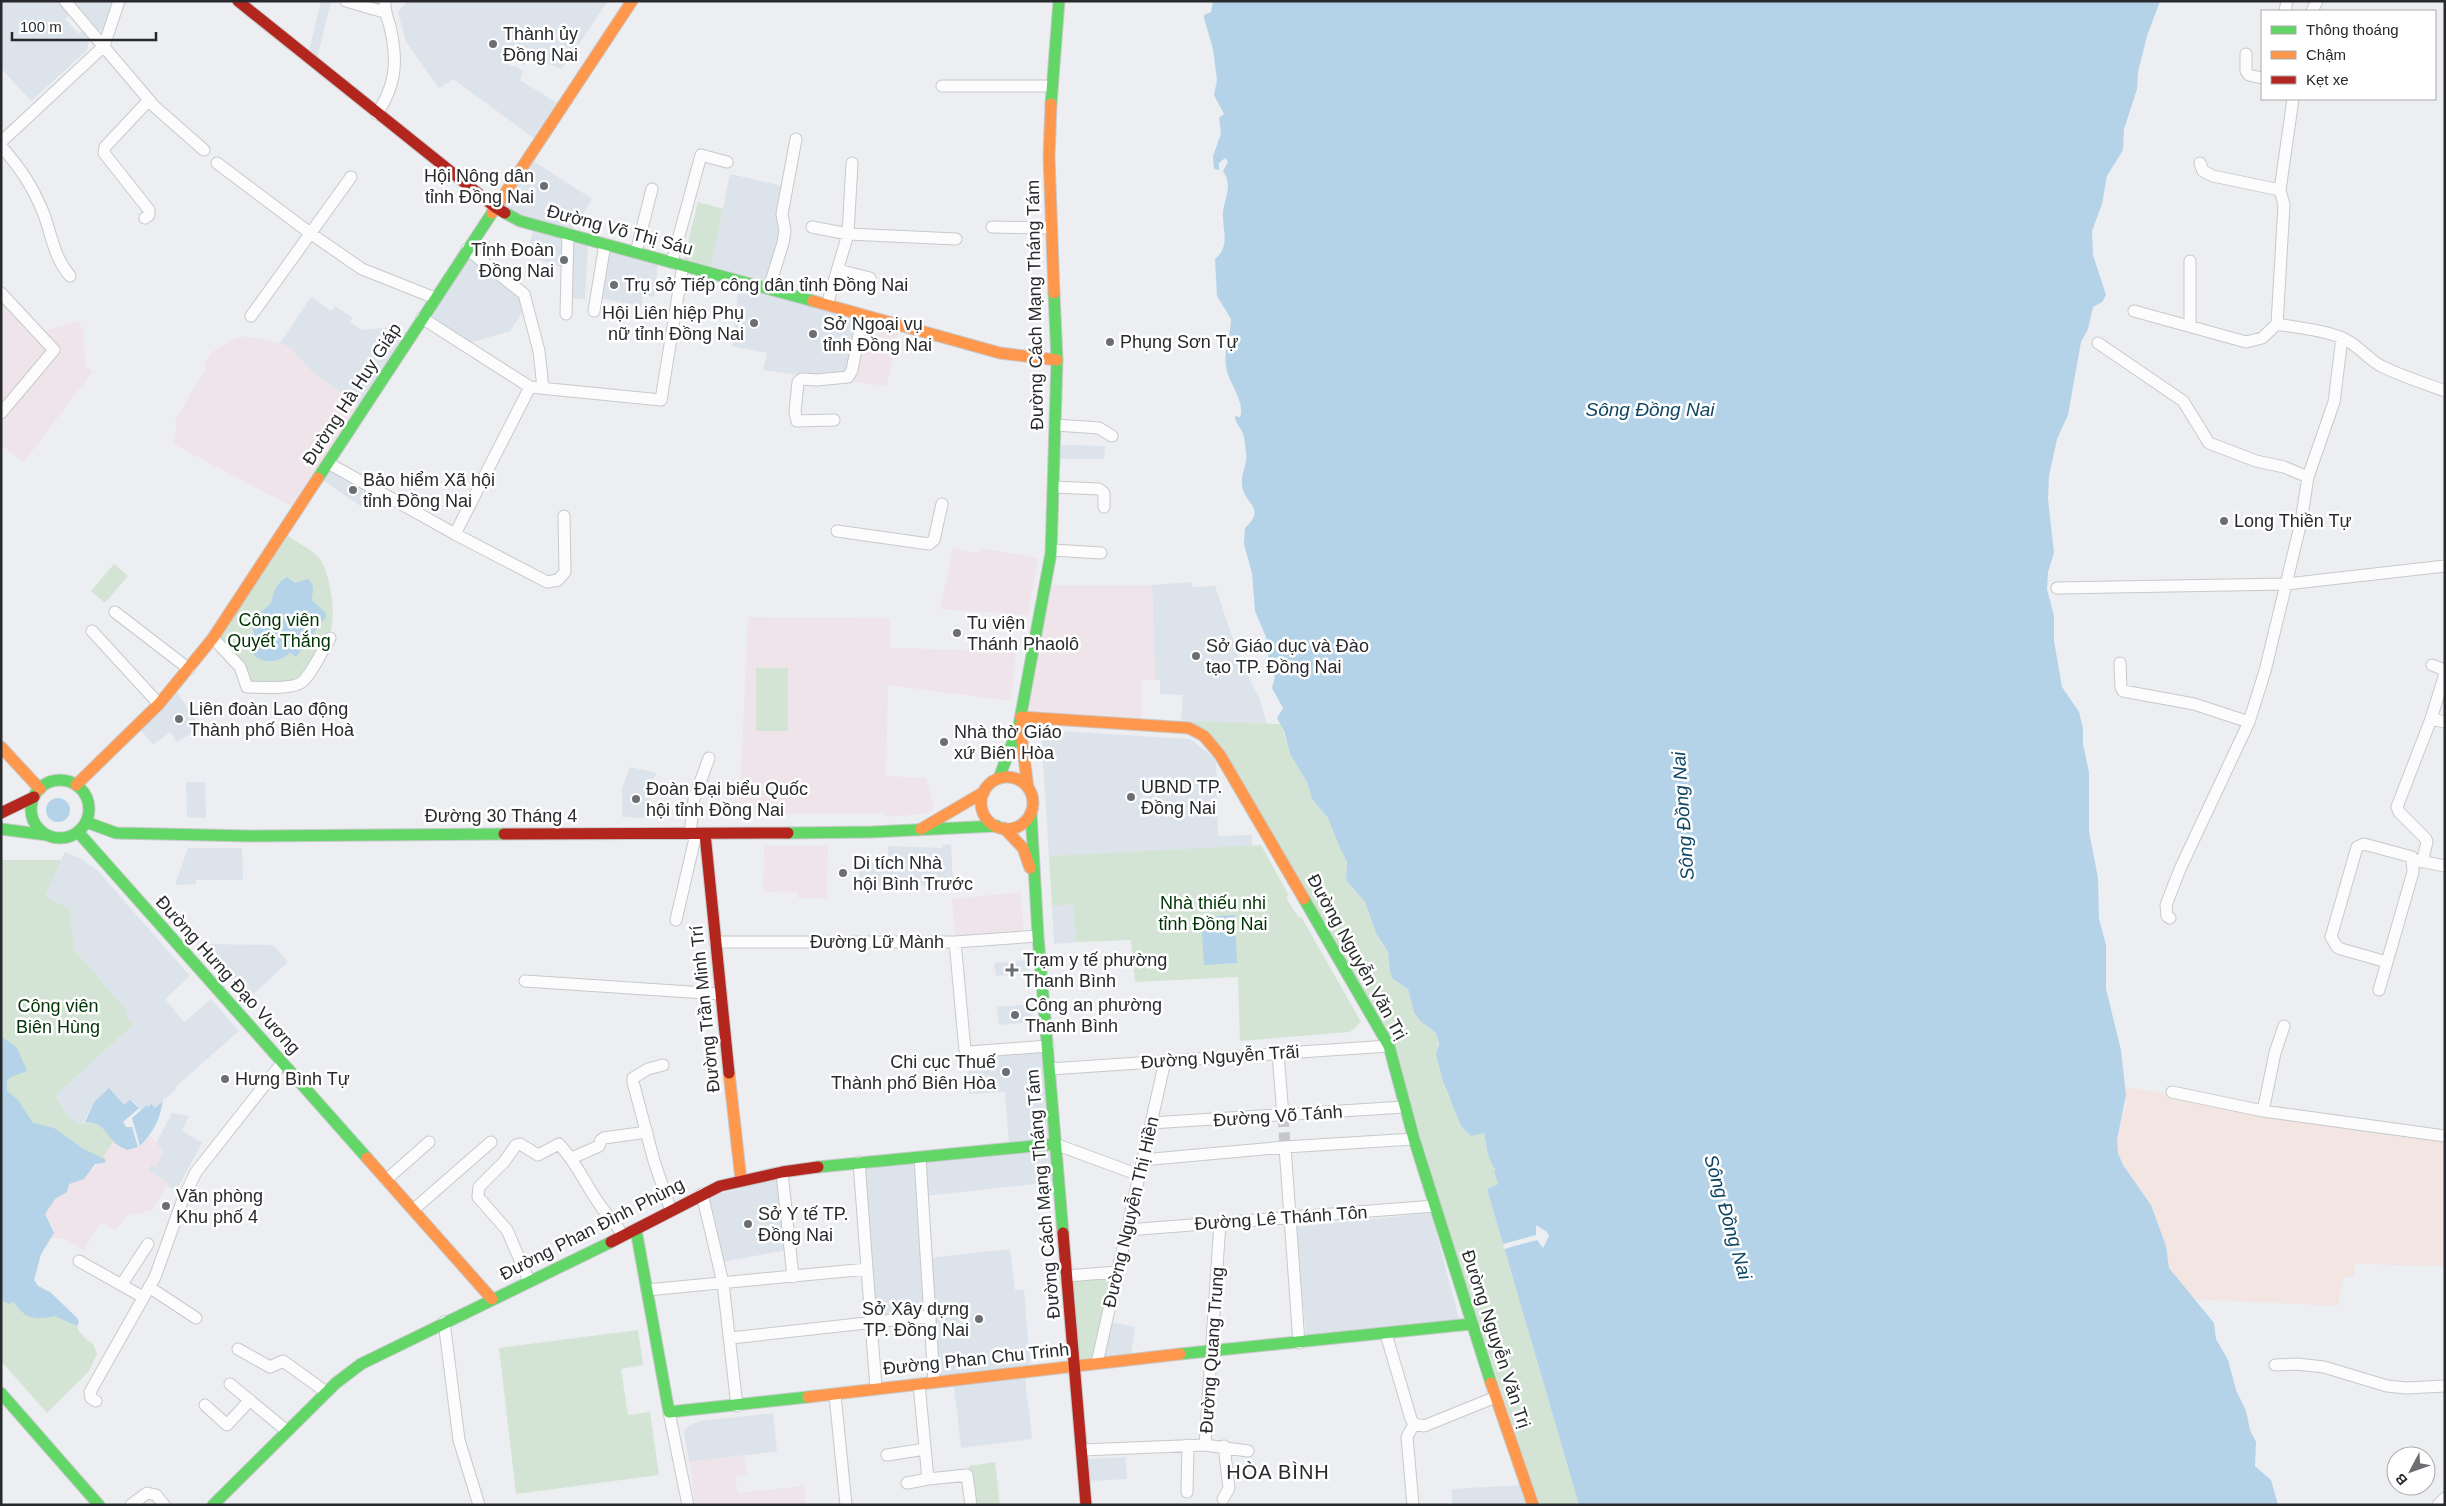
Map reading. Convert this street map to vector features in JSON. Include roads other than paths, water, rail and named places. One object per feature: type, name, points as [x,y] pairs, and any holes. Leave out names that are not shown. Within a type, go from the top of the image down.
[{"type":"main road","name":"Đường Võ Thị Sáu","points":[[238,1],[495,207],[520,221],[769,288],[986,350],[1058,360]]},
{"type":"main road","name":"Đường Hà Huy Giáp","points":[[76,785],[159,704],[212,638],[632,1]]},
{"type":"main road","name":"Đường Cách Mạng Tháng Tám","points":[[999,778],[1020,721],[1052,550],[1058,360],[1049,157],[1052,86],[1059,1]]},
{"type":"main road","name":"Đường Cách Mạng Tháng Tám","points":[[1020,721],[1028,788]]},
{"type":"main road","name":"Đường Nguyễn Văn Trị","points":[[1020,721],[1189,728],[1204,736],[1220,755],[1389,1046],[1404,1107],[1471,1324],[1533,1505]]},
{"type":"main road","points":[[1,746],[37,793]]},
{"type":"main road","points":[[999,778],[1015,778],[1028,788],[1033,804],[1031,813],[1020,825],[1000,827],[991,823],[983,812],[984,792],[987,786],[999,778]]},
{"type":"main road","points":[[1,813],[57,781],[76,785],[85,794],[88,803],[86,822],[78,832],[63,838],[1,830]]},
{"type":"main road","name":"Đường 30 Tháng 4","points":[[918,831],[984,792]]},
{"type":"main road","points":[[37,793],[31,810],[33,819],[40,830],[47,835]]},
{"type":"main road","name":"Đường Cách Mạng Tháng Tám","points":[[1031,813],[1036,867],[1034,880],[1038,936],[1086,1505]]},
{"type":"main road","name":"Đường 30 Tháng 4","points":[[86,822],[112,833],[151,834],[697,834],[918,831],[1000,827]]},
{"type":"main road","name":"Đường Cách Mạng Tháng Tám","points":[[1000,827],[1023,848],[1034,880]]},
{"type":"main road","name":"Đường Hưng Đạo Vương","points":[[78,832],[492,1299]]},
{"type":"main road","name":"Đường Trần Minh Trí","points":[[697,834],[715,942],[741,1180]]},
{"type":"main road","name":"Đường Phan Đình Phùng","points":[[213,1505],[326,1392],[361,1364],[636,1230],[702,1194],[741,1180],[782,1172],[859,1162],[920,1158],[1055,1144]]},
{"type":"main road","points":[[636,1230],[669,1412]]},
{"type":"main road","name":"Đường Phan Chu Trinh","points":[[669,1412],[835,1396],[876,1388],[1471,1324]]},
{"type":"main road","points":[[1,1393],[98,1505]]},
{"type":"street","points":[[65,1],[149,100],[204,150]]},
{"type":"street","points":[[1,142],[104,46],[119,1]]},
{"type":"street","points":[[346,1],[385,7],[392,38],[394,80],[387,99],[377,114]]},
{"type":"street","points":[[2246,54],[2246,71],[2249,75],[2261,78]]},
{"type":"street","points":[[942,86],[1052,86]]},
{"type":"street","points":[[145,218],[149,215],[149,210],[104,153],[105,147],[149,100]]},
{"type":"street","points":[[2134,310],[2246,342],[2262,338],[2276,324],[2284,205],[2280,190],[2293,100]]},
{"type":"street","points":[[769,288],[783,243],[785,231],[782,214],[796,139]]},
{"type":"street","points":[[1,146],[24,172],[44,214],[59,263],[70,276]]},
{"type":"street","points":[[422,318],[530,387],[661,400],[678,263],[701,155],[727,162]]},
{"type":"street","points":[[217,162],[310,233],[362,269],[435,298]]},
{"type":"street","points":[[827,305],[848,234],[852,163]]},
{"type":"street","points":[[2200,163],[2204,171],[2213,176],[2280,190]]},
{"type":"street","points":[[251,316],[352,177]]},
{"type":"street","points":[[636,252],[652,188]]},
{"type":"street","points":[[812,227],[848,234],[956,239]]},
{"type":"street","points":[[992,227],[1052,228]]},
{"type":"street","points":[[566,314],[568,234]]},
{"type":"street","points":[[594,311],[605,244]]},
{"type":"street","points":[[467,249],[524,294],[539,351],[543,388]]},
{"type":"street","points":[[2190,261],[2190,326]]},
{"type":"street","points":[[838,270],[870,278]]},
{"type":"street","points":[[1,293],[54,350],[1,413]]},
{"type":"street","points":[[834,420],[797,421],[795,412],[798,382],[802,379],[817,380],[848,377],[852,370],[863,316]]},
{"type":"street","points":[[2276,324],[2324,332],[2342,338],[2363,350],[2381,366],[2445,391]]},
{"type":"street","points":[[2170,918],[2167,916],[2166,905],[2180,869],[2249,722],[2265,671],[2303,515],[2308,477],[2334,402],[2342,338]]},
{"type":"street","points":[[2098,343],[2183,402],[2209,443],[2256,461],[2291,469],[2308,477]]},
{"type":"street","points":[[455,534],[530,387]]},
{"type":"street","points":[[1056,425],[1099,428],[1112,436]]},
{"type":"street","points":[[328,463],[455,534],[547,582],[561,578],[567,566],[564,516]]},
{"type":"street","points":[[1054,487],[1099,489],[1104,493],[1104,507]]},
{"type":"street","points":[[837,531],[929,544],[934,540],[942,504]]},
{"type":"street","points":[[1052,550],[1101,553]]},
{"type":"street","points":[[2056,588],[2286,584],[2445,566]]},
{"type":"street","points":[[115,612],[189,669]]},
{"type":"street","points":[[92,631],[159,704]]},
{"type":"street","points":[[212,638],[240,667],[247,687],[292,686],[302,682],[330,638]]},
{"type":"street","points":[[2120,663],[2121,687],[2123,691],[2194,704],[2249,722]]},
{"type":"street","points":[[2379,990],[2413,872],[2427,842],[2399,812],[2397,807],[2445,674],[2442,669],[2432,665]]},
{"type":"street","points":[[2430,719],[2445,722]]},
{"type":"street","points":[[676,920],[697,834],[694,799],[708,758]]},
{"type":"street","points":[[2387,962],[2341,949],[2337,947],[2331,937],[2357,847],[2364,844],[2412,857],[2418,861],[2445,866]]},
{"type":"street","name":"Đường Lữ Mành","points":[[715,942],[955,942],[1038,936]]},
{"type":"street","points":[[955,942],[964,1050],[969,1052],[1048,1046]]},
{"type":"street","points":[[525,981],[720,994]]},
{"type":"street","points":[[2263,1111],[2275,1053],[2284,1026]]},
{"type":"street","name":"Đường Nguyễn Trãi","points":[[1050,1069],[1389,1046]]},
{"type":"street","points":[[1278,1053],[1283,1116]]},
{"type":"street","name":"Đường Nguyễn Thị Hiền","points":[[1097,1363],[1165,1061]]},
{"type":"street","points":[[96,1401],[91,1398],[90,1392],[156,1277],[185,1194],[199,1167],[282,1063]]},
{"type":"street","points":[[663,1065],[648,1069],[633,1078],[654,1161],[671,1211]]},
{"type":"street","points":[[2172,1092],[2263,1111],[2445,1136]]},
{"type":"street","name":"Đường Võ Tánh","points":[[1151,1123],[1404,1107]]},
{"type":"street","points":[[572,1158],[599,1146],[600,1140],[604,1138],[647,1132]]},
{"type":"street","points":[[1142,1160],[1285,1147],[1414,1139]]},
{"type":"street","points":[[386,1180],[429,1142]]},
{"type":"street","points":[[413,1210],[491,1142]]},
{"type":"street","points":[[529,1281],[507,1230],[478,1197],[479,1187],[504,1162],[516,1145],[520,1144],[538,1155],[559,1144],[572,1158],[597,1201],[617,1223],[623,1236]]},
{"type":"street","points":[[1055,1144],[1139,1175]]},
{"type":"street","points":[[1285,1147],[1299,1343]]},
{"type":"street","points":[[920,1158],[934,1382]]},
{"type":"street","points":[[859,1162],[876,1388]]},
{"type":"street","points":[[782,1172],[793,1277]]},
{"type":"street","points":[[702,1194],[723,1283],[731,1338],[737,1406]]},
{"type":"street","name":"Đường Lê Thánh Tôn","points":[[1127,1230],[1435,1206]]},
{"type":"street","name":"Đường Quang Trung","points":[[1082,1450],[1205,1445],[1220,1223]]},
{"type":"street","points":[[122,1284],[148,1244]]},
{"type":"street","points":[[79,1261],[122,1284],[146,1292],[196,1318]]},
{"type":"street","points":[[647,1290],[867,1269]]},
{"type":"street","points":[[1066,1276],[1117,1272]]},
{"type":"street","points":[[731,1338],[930,1316]]},
{"type":"street","points":[[444,1322],[459,1440],[479,1505]]},
{"type":"street","points":[[1386,1334],[1410,1419],[1414,1424],[1424,1426],[1496,1397]]},
{"type":"street","points":[[238,1349],[270,1367],[283,1361],[326,1392]]},
{"type":"street","points":[[2275,1365],[2297,1364],[2324,1367],[2386,1386],[2406,1388],[2445,1386]]},
{"type":"street","points":[[230,1384],[287,1431]]},
{"type":"street","points":[[919,1384],[928,1479]]},
{"type":"street","points":[[835,1396],[846,1505]]},
{"type":"street","points":[[205,1405],[227,1425],[250,1400]]},
{"type":"street","points":[[669,1412],[688,1505]]},
{"type":"street","points":[[1413,1505],[1408,1436],[1414,1424]]},
{"type":"street","points":[[1187,1492],[1188,1445]]},
{"type":"street","points":[[1205,1445],[1224,1446],[1248,1451]]},
{"type":"street","points":[[1223,1499],[1229,1488],[1224,1446]]},
{"type":"street","points":[[887,1455],[925,1449]]},
{"type":"street","points":[[907,1483],[928,1479],[967,1476],[971,1505]]},
{"type":"street","points":[[131,1505],[147,1493],[156,1495],[164,1505]]},
{"type":"street","points":[[2438,1505],[2445,1498]]},
{"type":"water","name":"Sông Đồng Nai","points":[[1213,1],[2160,1],[2147,36],[2138,72],[2137,89],[2124,129],[2123,150],[2107,176],[2102,204],[2092,231],[2093,255],[2106,295],[2102,302],[2093,307],[2088,329],[2081,342],[2068,415],[2057,439],[2049,476],[2048,499],[2054,553],[2048,572],[2047,589],[2054,616],[2054,641],[2062,687],[2079,712],[2089,772],[2089,831],[2098,878],[2099,919],[2106,945],[2106,989],[2121,1050],[2126,1095],[2117,1140],[2118,1153],[2123,1165],[2151,1205],[2166,1246],[2169,1268],[2214,1323],[2216,1339],[2228,1360],[2236,1390],[2246,1411],[2250,1430],[2256,1442],[2255,1466],[2271,1480],[2278,1505],[1579,1505],[1487,1189],[1498,1184],[1494,1172],[1496,1169],[1493,1167],[1488,1155],[1484,1133],[1471,1136],[1461,1126],[1442,1079],[1436,1054],[1439,1044],[1436,1033],[1420,1021],[1414,1013],[1408,989],[1393,979],[1390,972],[1388,952],[1376,933],[1365,902],[1346,880],[1347,862],[1328,818],[1312,799],[1307,782],[1290,754],[1284,731],[1277,718],[1283,708],[1272,688],[1275,677],[1269,665],[1266,637],[1255,611],[1252,573],[1244,544],[1245,528],[1254,515],[1254,510],[1243,490],[1242,480],[1246,453],[1244,436],[1235,416],[1240,417],[1241,408],[1229,377],[1226,362],[1231,319],[1217,296],[1215,259],[1223,249],[1225,237],[1223,212],[1228,191],[1228,181],[1223,171],[1228,162],[1225,158],[1219,163],[1219,170],[1214,169],[1213,156],[1221,134],[1219,118],[1224,114],[1214,95],[1217,80],[1213,49],[1204,18],[1204,15],[1211,12]]},
{"type":"water","points":[[287,577],[295,583],[308,579],[313,586],[312,600],[326,613],[326,617],[296,657],[290,652],[278,660],[271,661],[257,658],[249,647],[248,640],[254,633],[252,625],[261,612],[271,603],[278,585]]},
{"type":"water","points":[[58,798],[67,801],[70,810],[67,819],[58,822],[49,819],[46,810],[49,801]]},
{"type":"water","points":[[1235,915],[1237,963],[1204,965],[1201,917]]},
{"type":"water","points":[[1,1036],[17,1048],[27,1071],[7,1080],[7,1091],[18,1100],[33,1123],[54,1128],[82,1148],[106,1160],[104,1163],[95,1164],[84,1179],[69,1184],[67,1192],[55,1199],[45,1214],[54,1233],[41,1254],[34,1280],[38,1286],[50,1292],[77,1318],[79,1322],[77,1326],[55,1316],[32,1317],[18,1308],[14,1302],[9,1304],[1,1300]]},
{"type":"water","points":[[109,1088],[124,1105],[130,1100],[139,1108],[123,1122],[126,1127],[132,1127],[138,1147],[127,1150],[114,1142],[99,1125],[85,1122],[94,1102]]},
{"type":"water","points":[[163,1101],[155,1125],[149,1136],[140,1146],[132,1118],[147,1105],[148,1107],[151,1104],[155,1108]]},
{"type":"tunnel","points":[[1283,1116],[1285,1147]]},
{"type":"place","name":"Thành ủy Đồng Nai","points":[[493,44]]},
{"type":"place","name":"Hội Nông dân tỉnh Đồng Nai","points":[[544,186]]},
{"type":"place","name":"Tỉnh Đoàn Đồng Nai","points":[[564,260]]},
{"type":"place","name":"Trụ sở Tiếp công dân tỉnh Đồng Nai","points":[[614,285]]},
{"type":"place","name":"Hội Liên hiệp Phụ nữ tỉnh Đồng Nai","points":[[754,323]]},
{"type":"place","name":"Sở Ngoại vụ tỉnh Đồng Nai","points":[[813,334]]},
{"type":"place","name":"Phụng Sơn Tự","points":[[1110,342]]},
{"type":"place","name":"Bảo hiểm Xã hội tỉnh Đồng Nai","points":[[353,490]]},
{"type":"place","name":"Long Thiền Tự","points":[[2224,521]]},
{"type":"place","name":"Tu viện Thánh Phaolô","points":[[957,633]]},
{"type":"place","name":"Sở Giáo dục và Đào tạo TP. Đồng Nai","points":[[1196,656]]},
{"type":"place","name":"Liên đoàn Lao động Thành phố Biên Hoà","points":[[179,719]]},
{"type":"place","name":"Nhà thờ Giáo xứ Biên Hòa","points":[[944,742]]},
{"type":"place","name":"UBND TP. Đồng Nai","points":[[1131,797]]},
{"type":"place","name":"Đoàn Đại biểu Quốc hội tỉnh Đồng Nai","points":[[636,799]]},
{"type":"place","name":"Di tích Nhà hội Bình Trước","points":[[843,873]]},
{"type":"place","name":"Trạm y tế phường Thanh Bình","points":[[1012,970]]},
{"type":"place","name":"Công an phường Thanh Bình","points":[[1015,1015]]},
{"type":"place","name":"Chi cục Thuế Thành phố Biên Hòa","points":[[1006,1072]]},
{"type":"place","name":"Hưng Bình Tự","points":[[225,1079]]},
{"type":"place","name":"Văn phòng Khu phố 4","points":[[166,1206]]},
{"type":"place","name":"Sở Y tế TP. Đồng Nai","points":[[748,1224]]},
{"type":"place","name":"Sở Xây dựng TP. Đồng Nai","points":[[979,1319]]},
{"type":"district","name":"HÒA BÌNH","points":[[1278,1472]]},
{"type":"park label","name":"Công viên Quyết Thắng","points":[[279,630]]},
{"type":"park label","name":"Nhà thiếu nhi tỉnh Đồng Nai","points":[[1213,913]]},
{"type":"park label","name":"Công viên Biên Hùng","points":[[58,1016]]}]
